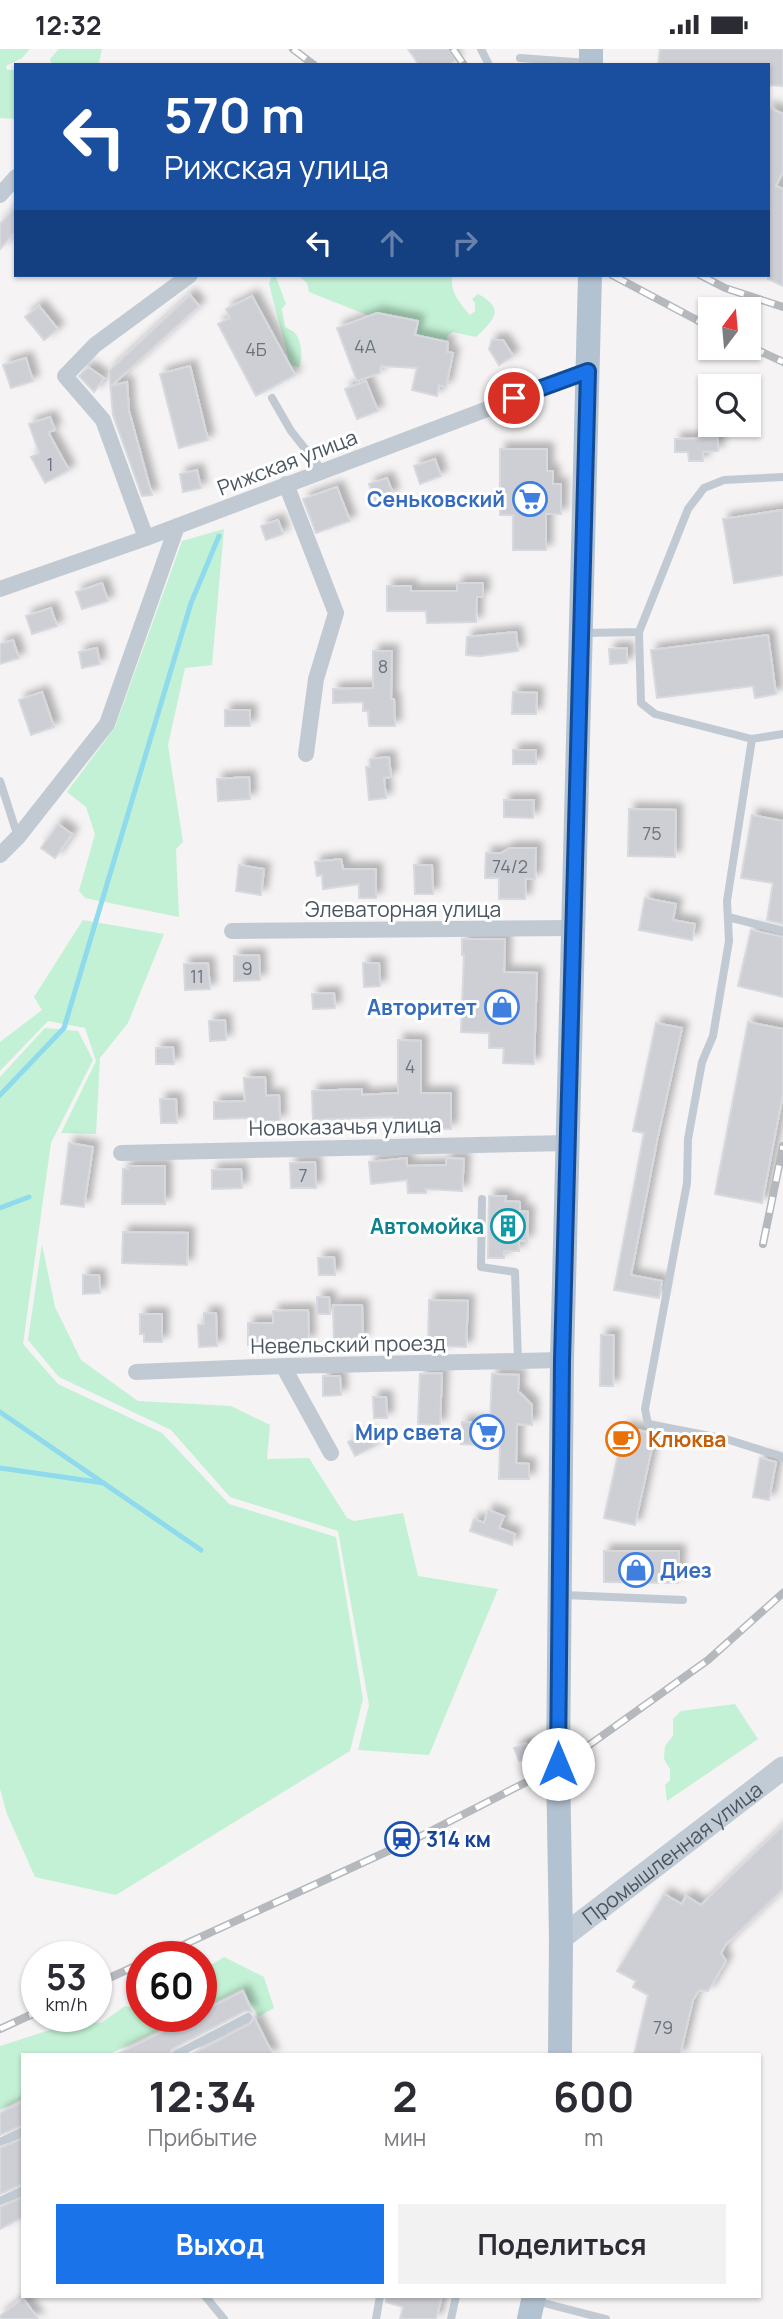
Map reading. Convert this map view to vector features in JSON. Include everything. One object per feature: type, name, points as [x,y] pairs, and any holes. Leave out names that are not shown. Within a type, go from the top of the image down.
[{"type":"main road","points":[[560,2053],[558,1764],[562,1360],[590,277]]},
{"type":"main road","name":"Промышленная улица","points":[[561,1938],[783,1768]]},
{"type":"street","points":[[0,195],[14,179]]},
{"type":"street","points":[[146,538],[103,420],[65,376],[95,345],[187,277]]},
{"type":"street","name":"Рижская улица","points":[[0,589],[146,538],[588,371]]},
{"type":"street","points":[[286,484],[336,613],[316,678],[306,754]]},
{"type":"street","points":[[0,855],[18,837],[107,724],[177,526]]},
{"type":"street","name":"Элеваторная улица","points":[[232,931],[574,928]]},
{"type":"street","name":"Новоказачья улица","points":[[121,1153],[569,1143]]},
{"type":"street","name":"Невельский проезд","points":[[136,1372],[562,1360]]},
{"type":"street","points":[[283,1366],[331,1453]]},
{"type":"lane","points":[[520,58],[591,59]]},
{"type":"lane","points":[[272,398],[291,431],[322,470]]},
{"type":"lane","points":[[783,478],[724,479],[704,488],[688,509],[639,632],[641,703],[655,714],[752,739],[783,734]]},
{"type":"lane","points":[[582,633],[639,632]]},
{"type":"lane","points":[[752,739],[727,901],[729,941],[713,1035],[702,1062],[690,1126],[687,1182],[645,1409],[648,1424],[726,1439],[783,1457]]},
{"type":"lane","points":[[0,781],[18,837]]},
{"type":"lane","points":[[727,917],[783,931]]},
{"type":"lane","points":[[482,1199],[481,1267],[515,1272],[518,1361]]},
{"type":"lane","points":[[559,1595],[683,1600]]},
{"type":"lane","points":[[178,2053],[248,2018]]},
{"type":"lane","points":[[0,2142],[21,2132]]},
{"type":"lane","points":[[0,2201],[21,2191]]},
{"type":"lane","points":[[207,2298],[224,2319]]},
{"type":"lane","points":[[376,2319],[380,2298]]},
{"type":"lane","points":[[451,2319],[456,2298]]},
{"type":"lane","points":[[532,2305],[606,2319]]},
{"type":"green space","points":[[0,49],[30,49],[22,58],[6,66],[7,70],[14,70],[14,119],[0,118]]},
{"type":"green space","points":[[59,49],[102,49],[99,63],[51,63],[50,59]]},
{"type":"green space","points":[[271,277],[276,277],[286,304],[282,309],[285,327],[295,333],[299,341],[299,367],[291,365],[289,361],[269,284]]},
{"type":"green space","points":[[300,277],[454,277],[453,289],[470,315],[475,311],[472,299],[478,294],[492,305],[494,315],[476,337],[453,332],[447,336],[448,342],[423,337],[309,292],[307,283]]},
{"type":"green space","points":[[224,529],[212,665],[185,668],[168,745],[183,842],[176,849],[179,917],[85,898],[79,891],[95,834],[86,807],[67,792],[115,727],[182,541]]},
{"type":"green space","points":[[83,920],[164,934],[128,1023],[100,1058],[96,1134],[61,1133],[96,1061],[85,1028],[48,1021],[0,1071],[0,1042],[42,1010],[34,997]]},
{"type":"green space","points":[[45,1028],[78,1031],[93,1060],[51,1143],[23,1344],[58,1384],[162,1433],[229,1504],[336,1537],[363,1699],[350,1751],[116,1895],[35,1877],[7,1814],[0,1789],[0,1077]]},
{"type":"green space","points":[[42,1244],[55,1307],[81,1360],[138,1401],[231,1406],[270,1425],[267,1459],[309,1458],[347,1518],[354,1521],[403,1513],[418,1576],[498,1589],[429,1755],[358,1750],[369,1705],[338,1531],[230,1497],[171,1430],[59,1377],[28,1340]]},
{"type":"green space","points":[[735,1704],[758,1739],[667,1801],[665,1785],[670,1780],[670,1769],[664,1759],[665,1746],[673,1736],[673,1719],[681,1711]]},
{"type":"green space","points":[[224,1957],[264,1977],[274,2008],[258,2017],[243,1988],[217,2001],[217,1961]]},
{"type":"green space","points":[[125,2006],[126,2032],[155,2032],[112,2053],[21,2053],[21,2099],[0,2110],[0,2046],[44,2032],[112,2032],[112,2015]]},
{"type":"building","points":[[408,49],[449,49],[456,60],[451,63],[418,63]]},
{"type":"building","points":[[660,49],[783,49],[783,86],[770,85],[770,63],[658,63]]},
{"type":"building","points":[[770,108],[783,114],[783,171],[776,186],[783,189],[783,286],[768,279]]},
{"type":"building","points":[[14,208],[14,233],[0,249],[0,224]]},
{"type":"building","points":[[190,295],[199,306],[111,386],[127,382],[129,411],[152,495],[142,496],[113,415],[109,371]]},
{"type":"building","points":[[252,296],[295,375],[256,396],[218,324],[230,318],[226,309]]},
{"type":"building","points":[[39,306],[58,329],[44,340],[25,317]]},
{"type":"building","points":[[377,313],[418,321],[415,335],[448,342],[447,352],[453,353],[446,387],[439,385],[437,396],[412,390],[417,368],[381,366],[380,373],[357,381],[337,328]]},
{"type":"building","points":[[492,340],[503,340],[513,356],[499,365],[489,349]]},
{"type":"building","points":[[26,358],[33,381],[11,388],[3,365]]},
{"type":"building","points":[[190,366],[208,440],[179,448],[160,374]]},
{"type":"building","points":[[88,367],[104,378],[94,392],[79,376]]},
{"type":"building","points":[[366,381],[378,411],[357,419],[345,389]]},
{"type":"building","points":[[50,417],[55,430],[48,432],[69,470],[45,483],[31,457],[39,453],[29,424]]},
{"type":"building","points":[[718,438],[718,451],[703,452],[703,461],[689,461],[688,452],[675,452],[675,439]]},
{"type":"building","name":"Сеньковский","points":[[500,449],[547,449],[547,471],[553,471],[553,484],[561,484],[561,514],[546,514],[546,550],[513,550],[513,515],[500,515]]},
{"type":"building","points":[[435,459],[441,476],[420,484],[414,466]]},
{"type":"building","points":[[197,470],[201,488],[183,492],[180,474]]},
{"type":"building","points":[[387,478],[393,494],[375,501],[369,484]]},
{"type":"building","points":[[337,487],[350,521],[316,533],[303,499]]},
{"type":"building","points":[[783,510],[783,575],[734,583],[723,519]]},
{"type":"building","points":[[278,520],[283,534],[266,540],[261,526]]},
{"type":"building","points":[[102,583],[108,601],[82,609],[76,592]]},
{"type":"building","points":[[457,583],[483,583],[483,597],[477,597],[476,622],[427,623],[426,611],[387,611],[387,586],[411,586],[411,591],[457,591]]},
{"type":"building","points":[[51,608],[57,626],[32,634],[26,616]]},
{"type":"building","points":[[516,632],[518,651],[481,656],[466,655],[467,637]]},
{"type":"building","points":[[768,635],[776,694],[755,698],[753,686],[657,698],[651,650]]},
{"type":"building","points":[[13,640],[19,658],[0,664],[0,644]]},
{"type":"building","points":[[97,648],[100,664],[82,668],[79,652]]},
{"type":"building","points":[[627,648],[627,663],[610,664],[609,649]]},
{"type":"building","points":[[373,651],[392,651],[391,699],[394,699],[395,726],[369,726],[368,711],[363,711],[363,702],[333,703],[333,689],[373,688]]},
{"type":"building","points":[[42,692],[54,727],[31,735],[19,700]]},
{"type":"building","points":[[513,692],[537,693],[536,714],[512,714]]},
{"type":"building","points":[[225,710],[250,710],[250,726],[225,726]]},
{"type":"building","points":[[513,750],[536,750],[536,764],[513,764]]},
{"type":"building","points":[[389,757],[391,777],[384,778],[386,798],[369,800],[366,767],[370,767],[370,759]]},
{"type":"building","points":[[249,777],[250,799],[218,801],[217,779]]},
{"type":"building","points":[[504,800],[534,800],[533,818],[504,817]]},
{"type":"building","points":[[629,809],[676,810],[675,857],[628,856]]},
{"type":"building","points":[[752,815],[783,821],[783,924],[767,920],[773,883],[741,878]]},
{"type":"building","points":[[58,824],[72,834],[55,858],[41,848]]},
{"type":"building","points":[[510,848],[536,848],[535,879],[526,879],[525,899],[499,899],[499,878],[485,878],[486,853],[501,853]]},
{"type":"building","points":[[341,859],[343,869],[376,869],[376,898],[359,898],[359,884],[323,889],[322,875],[317,876],[315,862]]},
{"type":"building","points":[[239,865],[264,869],[261,895],[236,891]]},
{"type":"building","points":[[414,865],[432,865],[433,894],[415,894]]},
{"type":"building","points":[[645,898],[676,904],[673,920],[695,924],[692,940],[639,930]]},
{"type":"building","points":[[751,930],[783,937],[783,997],[738,986]]},
{"type":"building","points":[[462,939],[505,939],[504,972],[537,973],[534,1064],[503,1063],[504,1048],[489,1048],[489,1033],[461,1032],[464,955]]},
{"type":"building","points":[[259,955],[260,980],[234,981],[234,956]]},
{"type":"building","points":[[208,963],[210,989],[185,990],[184,964]]},
{"type":"building","points":[[363,963],[379,963],[380,986],[364,987]]},
{"type":"building","points":[[334,993],[335,1008],[313,1009],[312,994]]},
{"type":"building","points":[[225,1020],[226,1040],[210,1041],[209,1021]]},
{"type":"building","points":[[748,1022],[783,1029],[783,1094],[762,1203],[715,1194]]},
{"type":"building","points":[[656,1023],[682,1028],[631,1275],[662,1281],[659,1298],[614,1290],[644,1133],[633,1131]]},
{"type":"building","points":[[398,1040],[421,1041],[421,1093],[451,1093],[451,1129],[392,1129],[393,1117],[313,1120],[312,1091],[362,1089],[362,1095],[398,1093]]},
{"type":"building","points":[[173,1047],[174,1064],[156,1064],[156,1048]]},
{"type":"building","points":[[265,1077],[266,1096],[279,1095],[280,1121],[214,1119],[214,1102],[245,1101],[244,1078]]},
{"type":"building","points":[[160,1099],[176,1099],[177,1123],[161,1123]]},
{"type":"building","points":[[69,1143],[93,1147],[84,1207],[61,1204]]},
{"type":"building","points":[[407,1158],[407,1166],[446,1165],[446,1158],[464,1159],[462,1191],[426,1189],[426,1193],[408,1193],[407,1180],[371,1184],[369,1162]]},
{"type":"building","points":[[315,1162],[316,1188],[291,1188],[290,1163]]},
{"type":"building","points":[[128,1166],[165,1166],[165,1204],[122,1204],[123,1169],[128,1169]]},
{"type":"building","points":[[241,1169],[242,1188],[212,1189],[212,1170]]},
{"type":"building","name":"Автомойка","points":[[489,1196],[506,1196],[505,1201],[520,1202],[520,1211],[528,1212],[527,1241],[519,1241],[519,1251],[504,1251],[504,1258],[488,1258]]},
{"type":"building","points":[[123,1232],[188,1233],[187,1265],[122,1263]]},
{"type":"building","points":[[334,1257],[335,1275],[319,1275],[318,1258]]},
{"type":"building","points":[[83,1275],[99,1275],[100,1293],[83,1294]]},
{"type":"building","points":[[317,1297],[329,1297],[330,1314],[317,1314]]},
{"type":"building","points":[[429,1300],[468,1301],[466,1347],[443,1346],[443,1352],[428,1352]]},
{"type":"building","points":[[333,1305],[362,1305],[363,1340],[334,1341]]},
{"type":"building","points":[[308,1310],[309,1341],[248,1345],[248,1323],[273,1323],[273,1311]]},
{"type":"building","points":[[204,1313],[216,1313],[217,1346],[199,1347],[198,1325],[204,1324]]},
{"type":"building","points":[[140,1314],[162,1314],[162,1342],[144,1342],[144,1334],[140,1334]]},
{"type":"building","points":[[601,1335],[614,1335],[613,1386],[600,1386]]},
{"type":"building","points":[[442,1373],[440,1425],[418,1424],[420,1374]]},
{"type":"building","points":[[492,1374],[519,1375],[518,1391],[532,1405],[532,1425],[517,1424],[516,1463],[529,1464],[529,1479],[499,1479],[500,1446],[461,1444],[462,1422],[490,1423]]},
{"type":"building","points":[[323,1376],[340,1376],[341,1395],[323,1396]]},
{"type":"building","points":[[373,1397],[386,1397],[387,1418],[374,1418]]},
{"type":"building","points":[[624,1427],[655,1434],[635,1525],[604,1518]]},
{"type":"building","points":[[368,1432],[375,1446],[355,1456],[348,1442]]},
{"type":"building","points":[[760,1458],[776,1462],[769,1500],[753,1497]]},
{"type":"building","points":[[488,1510],[504,1516],[499,1528],[515,1534],[512,1545],[470,1531],[474,1519],[484,1523]]},
{"type":"building","points":[[604,1551],[679,1551],[678,1583],[604,1582]]},
{"type":"building","points":[[526,1743],[531,1756],[519,1761],[514,1748]]},
{"type":"building","points":[[783,1826],[783,1889],[726,1944],[721,1953],[726,1961],[708,1991],[699,1990],[693,2000],[680,2053],[634,2053],[648,1995],[633,1987],[636,1981],[617,1971],[664,1894],[682,1904],[686,1896],[701,1905]]},
{"type":"building","points":[[243,1991],[252,2012],[245,2011],[217,2026],[217,2004]]},
{"type":"building","points":[[254,2017],[272,2053],[194,2053],[251,2023]]},
{"type":"building","points":[[161,2032],[205,2032],[172,2049],[170,2053],[120,2053]]},
{"type":"building","points":[[21,2102],[21,2126],[0,2135],[0,2113]]},
{"type":"building","points":[[21,2139],[21,2185],[0,2194],[0,2148]]},
{"type":"building","points":[[21,2198],[21,2218],[0,2229],[0,2207]]},
{"type":"building","points":[[23,2298],[38,2319],[0,2319],[0,2316]]},
{"type":"building","points":[[386,2298],[441,2298],[436,2319],[400,2319],[403,2307],[386,2302]]},
{"type":"waterway","points":[[0,1095],[64,1028],[191,603],[219,536]]},
{"type":"waterway","points":[[0,1208],[29,1197]]},
{"type":"waterway","points":[[0,1412],[201,1550]]},
{"type":"waterway","points":[[0,1468],[104,1483]]},
{"type":"railway","points":[[293,49],[311,63]]},
{"type":"railway","points":[[453,49],[463,63]]},
{"type":"railway","points":[[616,277],[698,321]]},
{"type":"railway","points":[[704,277],[725,288],[783,307]]},
{"type":"railway","points":[[761,352],[783,362]]},
{"type":"railway","points":[[763,1244],[783,1146]]},
{"type":"railway","points":[[192,1941],[423,1835],[578,1753],[708,1660],[783,1593]]},
{"type":"railway","points":[[112,1977],[126,1970]]},
{"type":"railway","points":[[0,2029],[21,2019]]},
{"type":"place","name":"Сеньковский","points":[[530,499]]},
{"type":"place","name":"Авторитет","points":[[502,1007]]},
{"type":"place","name":"Автомойка","points":[[508,1226]]},
{"type":"place","name":"Мир света","points":[[487,1432]]},
{"type":"place","name":"Клюква","points":[[623,1439]]},
{"type":"place","name":"Диез","points":[[636,1570]]},
{"type":"place","name":"314 км","points":[[402,1839]]},
{"type":"route","points":[[514,398],[588,371],[562,1360],[558,1764]]}]
